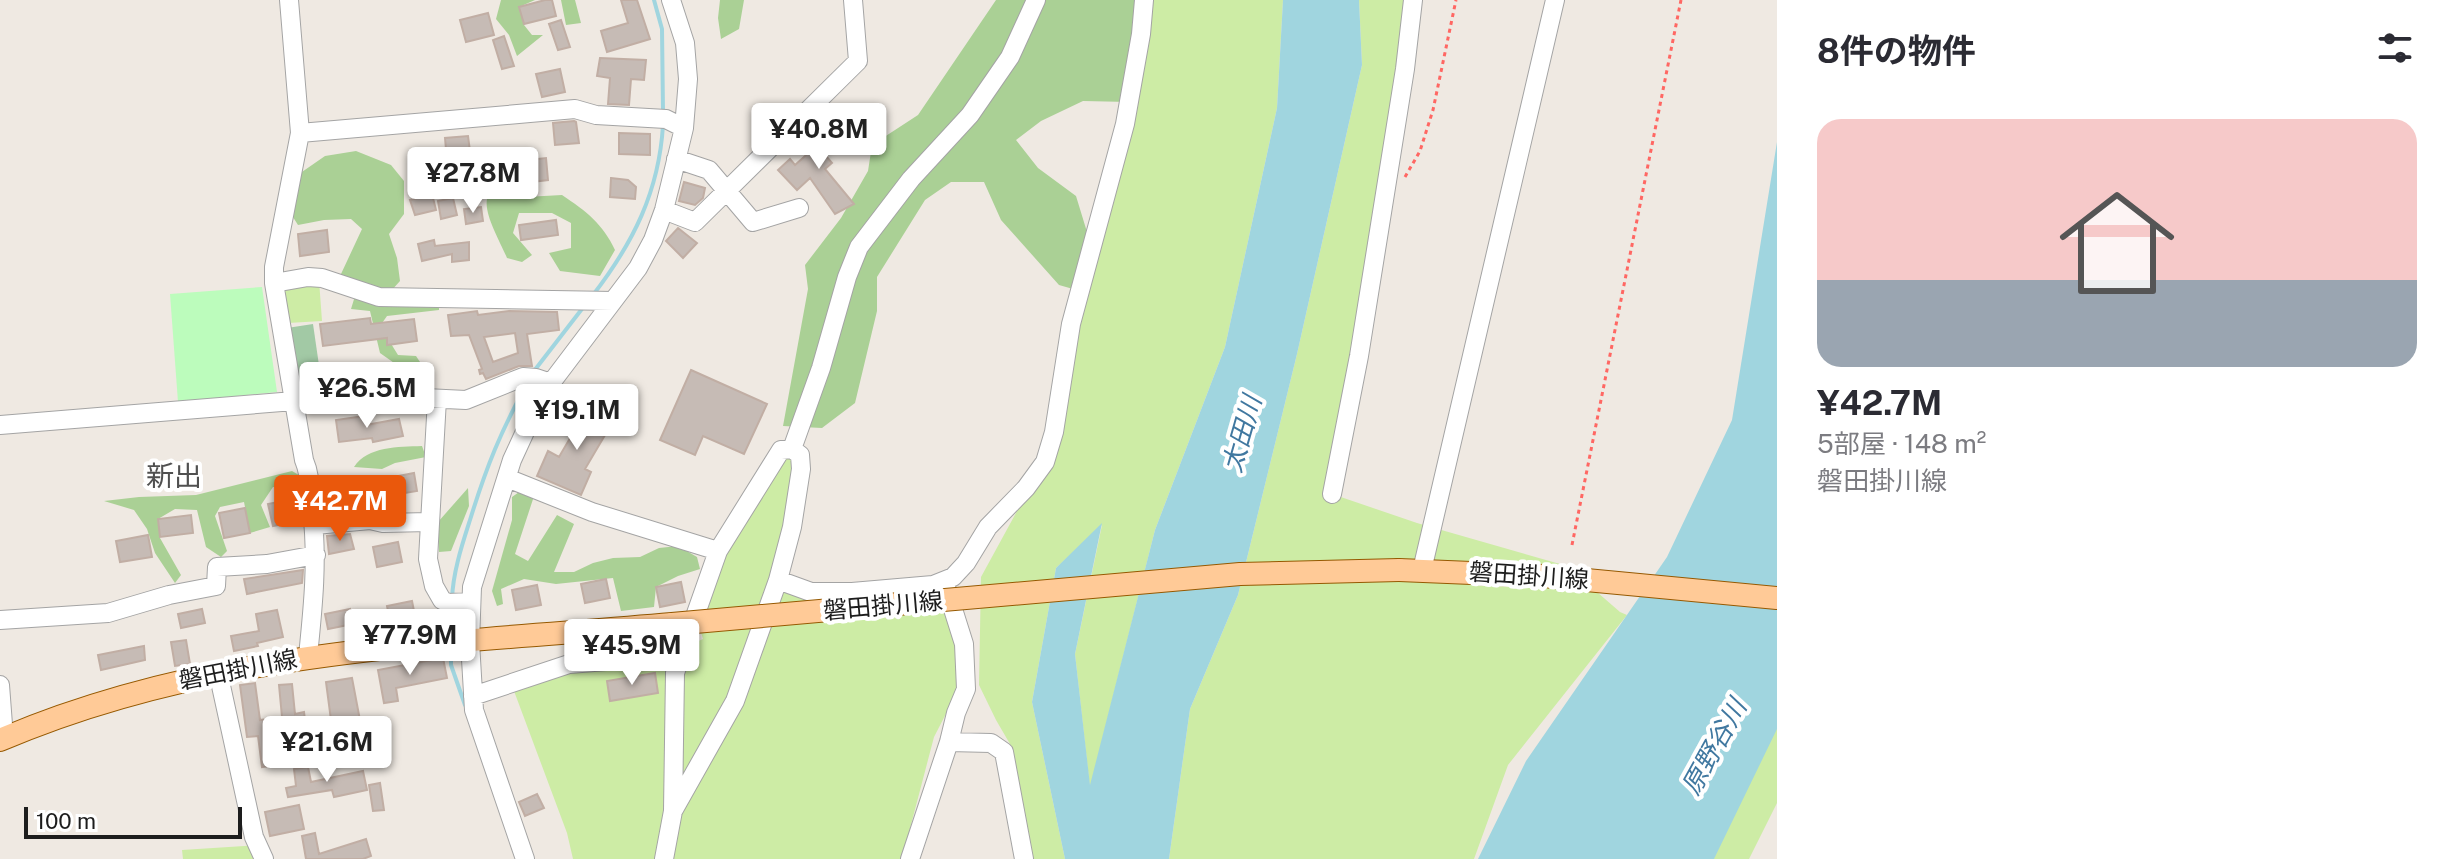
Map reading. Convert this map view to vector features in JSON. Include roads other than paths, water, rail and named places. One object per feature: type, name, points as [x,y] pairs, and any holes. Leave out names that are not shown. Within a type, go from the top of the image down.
[{"type":"main road","name":"磐田掛川線","points":[[2,728],[175,681],[308,656],[1240,574],[1430,570],[1544,576],[1777,598]]},
{"type":"street","points":[[289,0],[300,133],[274,267],[274,283],[315,525],[316,555],[308,656]]},
{"type":"street","points":[[525,859],[474,710],[470,602],[474,575],[529,423],[551,383],[638,268],[664,210],[684,128],[688,79],[685,43],[671,0]]},
{"type":"street","points":[[664,210],[695,222],[858,61],[853,0]]},
{"type":"street","points":[[792,449],[859,247],[911,179],[970,115],[1010,57],[1036,0]]},
{"type":"street","points":[[778,580],[811,592],[852,592],[933,585],[953,577],[966,563],[988,527],[1026,488],[1045,462],[1054,432],[1071,324],[1125,124],[1144,0]]},
{"type":"street","points":[[1332,494],[1364,324],[1405,69],[1413,0]]},
{"type":"street","points":[[1430,570],[1555,0]]},
{"type":"street","points":[[300,133],[575,109],[596,115],[666,119],[684,128]]},
{"type":"street","points":[[676,159],[709,170],[753,222],[799,208]]},
{"type":"street","points":[[274,283],[308,277],[322,278],[379,297],[613,301]]},
{"type":"street","points":[[0,425],[294,401],[323,393],[466,400],[523,377],[551,383]]},
{"type":"street","points":[[437,399],[428,559],[434,586],[442,600],[448,603],[470,602]]},
{"type":"street","points":[[664,859],[673,811],[675,673],[718,551],[781,450],[792,449],[800,455],[801,469],[792,527],[778,580],[735,701],[673,811]]},
{"type":"street","points":[[507,478],[592,512],[718,551]]},
{"type":"street","points":[[315,525],[370,520],[383,523],[429,522]]},
{"type":"street","points":[[0,620],[108,613],[169,595],[216,586],[217,567],[267,564],[316,555]]},
{"type":"street","points":[[910,859],[966,689],[964,644],[944,580]]},
{"type":"street","points":[[473,696],[569,664],[681,655]]},
{"type":"street","points":[[218,672],[254,837],[264,859]]},
{"type":"street","points":[[0,685],[2,728]]},
{"type":"street","points":[[949,742],[991,743],[1004,752],[1024,859]]},
{"type":"water","name":"太田川","points":[[1283,0],[1359,0],[1362,65],[1297,354],[1238,595],[1190,709],[1169,859],[1065,859],[1032,702],[1056,568],[1102,523],[1075,654],[1090,785],[1155,530],[1225,347],[1277,108]]},
{"type":"water","name":"原野谷川","points":[[1777,142],[1777,729],[1714,859],[1478,859],[1526,761],[1667,557],[1732,420]]},
{"type":"waterway","points":[[654,0],[662,29],[663,112]]},
{"type":"waterway","points":[[593,295],[642,216],[656,173],[663,125]]},
{"type":"waterway","points":[[534,371],[585,305]]},
{"type":"waterway","points":[[452,599],[458,559],[482,483],[502,433],[528,382]]},
{"type":"waterway","points":[[451,635],[452,608]]},
{"type":"waterway","points":[[451,648],[451,665],[465,705]]},
{"type":"district","name":"新出","points":[[174,476]]}]
